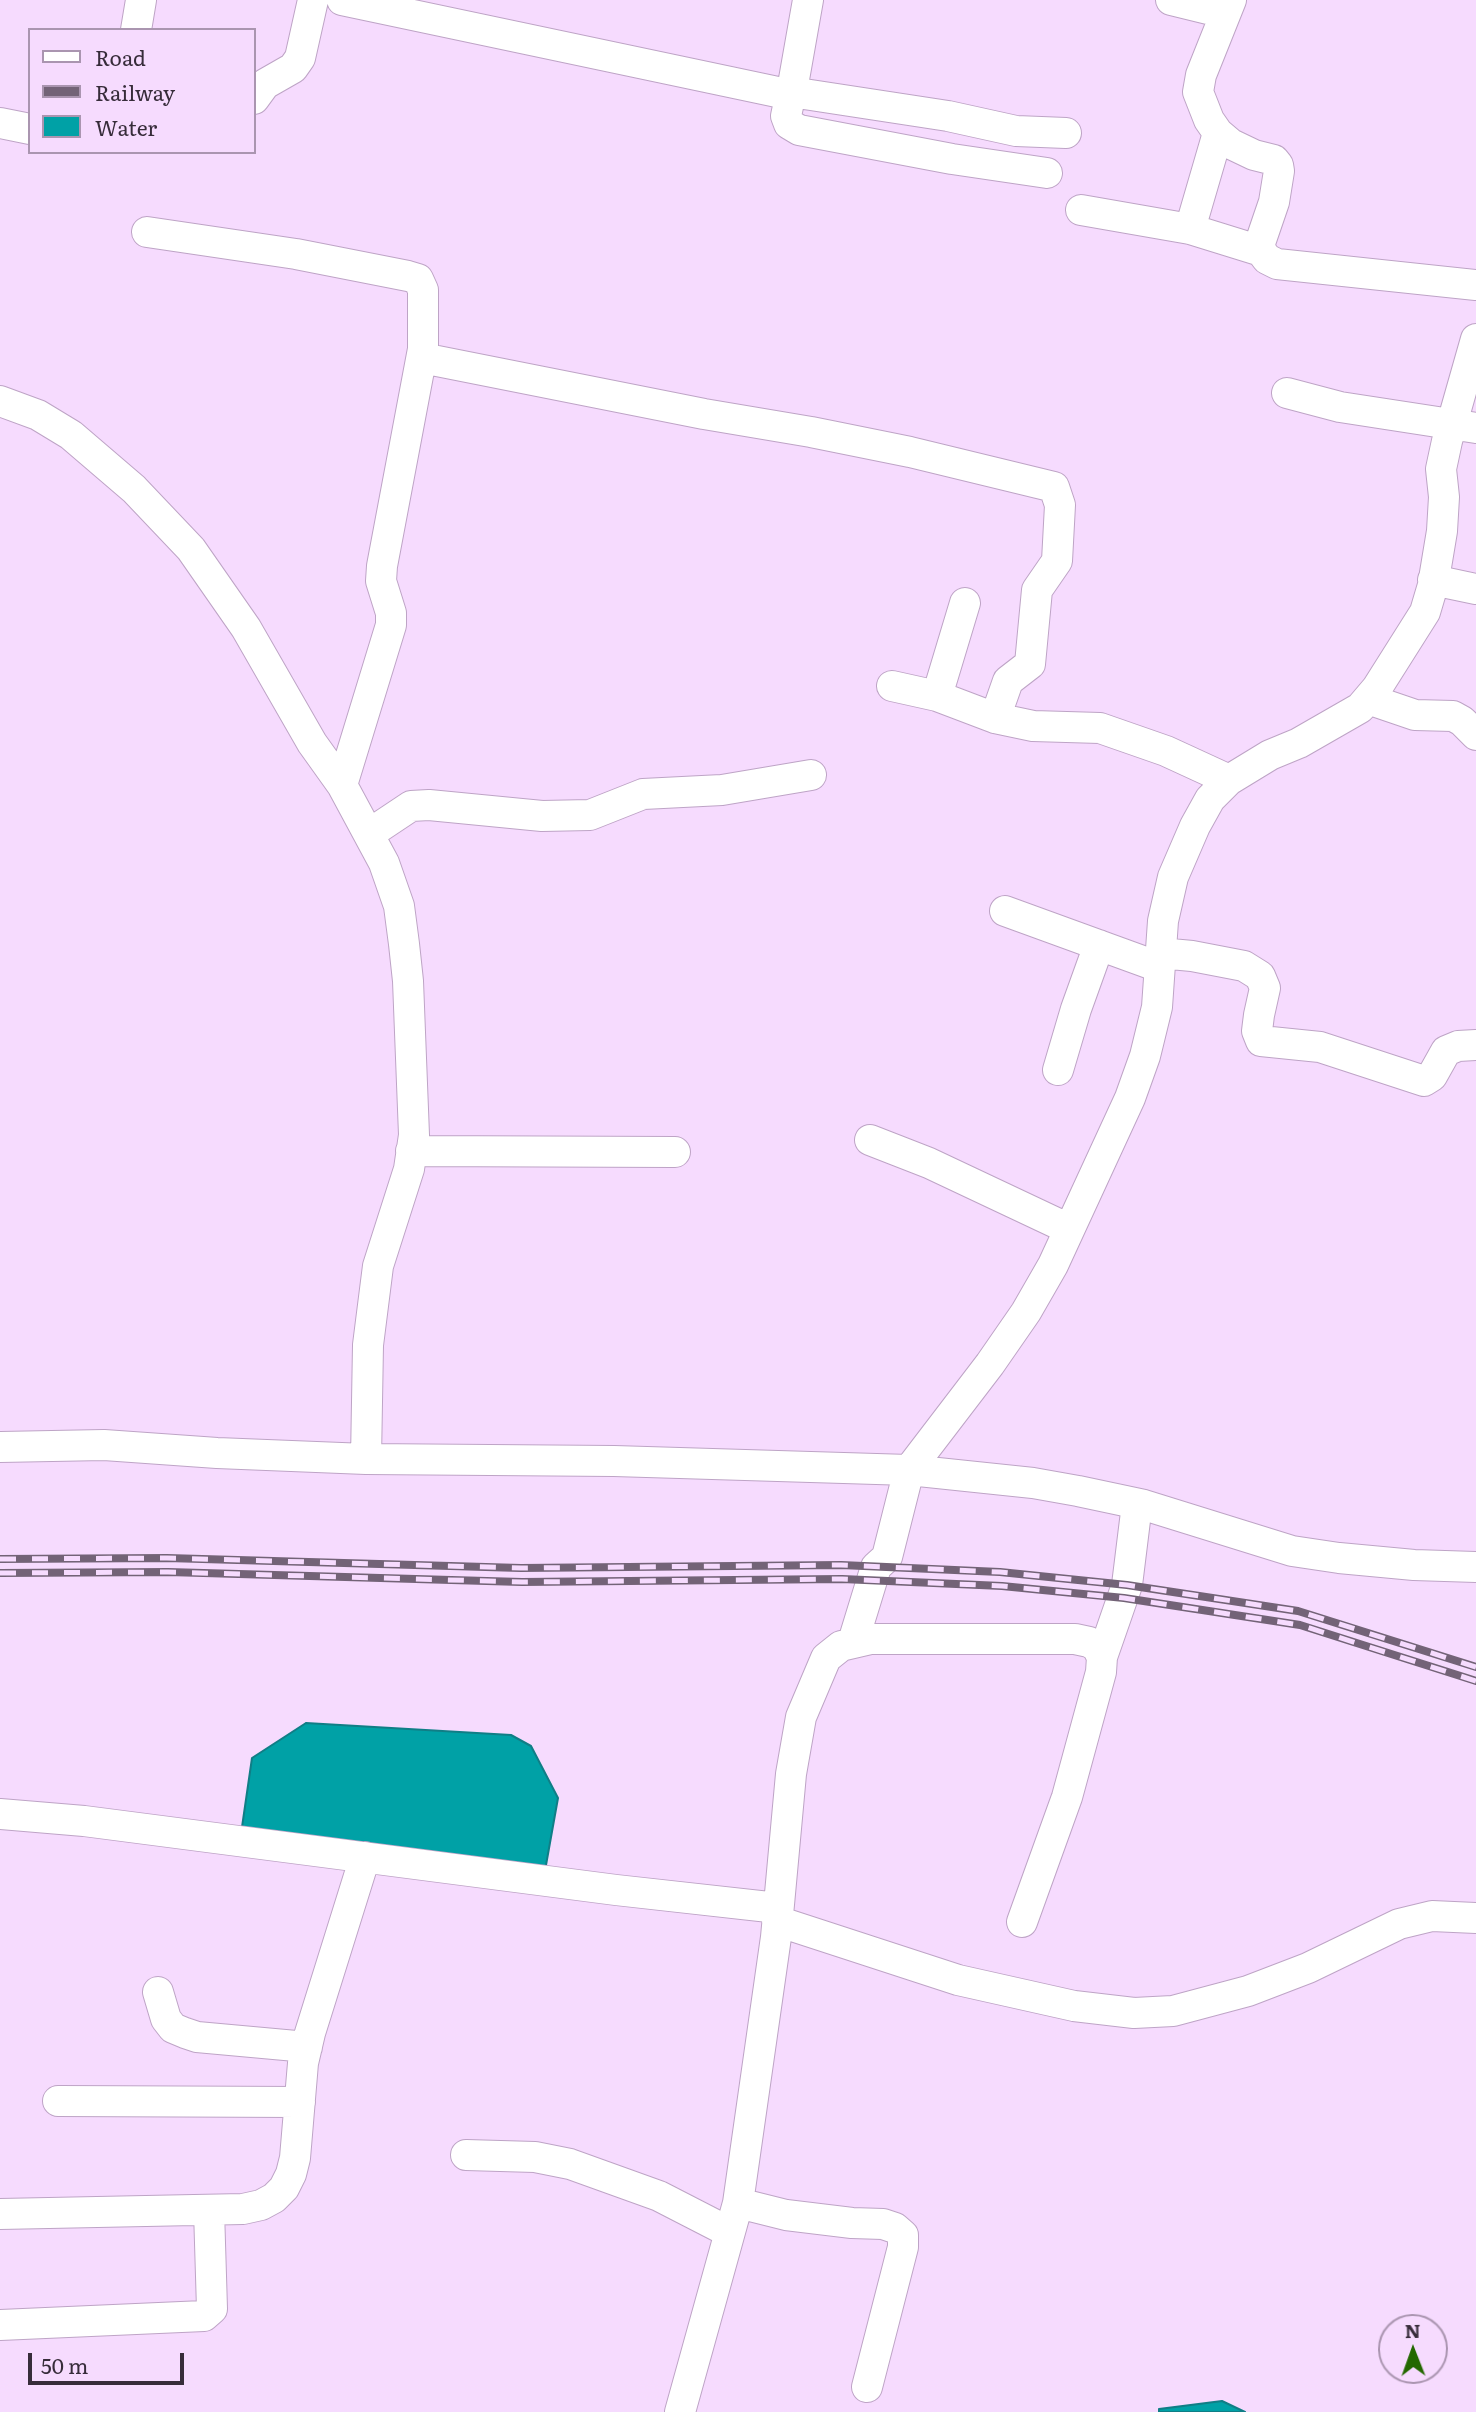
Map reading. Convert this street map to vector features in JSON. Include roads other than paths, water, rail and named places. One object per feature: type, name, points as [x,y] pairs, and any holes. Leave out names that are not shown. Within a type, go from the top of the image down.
[{"type":"street","points":[[136,28],[141,0]]},
{"type":"street","points":[[256,96],[265,84],[293,68],[300,58],[313,0]]},
{"type":"street","points":[[342,0],[468,13],[782,93],[948,116],[1016,131],[1066,133]]},
{"type":"street","points":[[807,0],[786,117],[789,124],[799,130],[952,159],[1047,173]]},
{"type":"street","points":[[1171,0],[1227,7],[1201,75],[1198,92],[1209,120],[1218,133],[1231,144],[1254,155],[1274,160],[1278,165],[1274,202],[1263,232],[1261,251]]},
{"type":"street","points":[[0,123],[28,129]]},
{"type":"street","points":[[1190,229],[1218,133]]},
{"type":"street","points":[[1081,210],[1190,229],[1261,251],[1267,259],[1277,264],[1476,285]]},
{"type":"street","points":[[147,232],[296,254],[418,279],[423,290],[422,358],[382,566],[381,581],[391,613],[391,625],[342,785]]},
{"type":"street","points":[[853,1642],[876,1567],[887,1557],[909,1470],[1026,1312],[1053,1265],[1130,1098],[1145,1056],[1157,1007],[1163,921],[1173,877],[1195,826],[1210,799],[1229,780],[1270,755],[1298,743],[1360,708],[1377,688],[1425,612],[1442,531],[1444,497],[1441,469],[1464,425],[1476,339]]},
{"type":"street","points":[[422,358],[704,414],[848,439],[1054,487],[1060,505],[1057,561],[1037,590],[1030,664],[1008,681],[995,718]]},
{"type":"street","points":[[1287,393],[1340,407],[1464,425]]},
{"type":"street","points":[[0,401],[38,415],[71,435],[134,489],[191,549],[224,593],[312,743],[342,785],[384,863],[399,906],[404,944],[414,1135],[409,1170],[378,1266],[368,1345],[366,1459]]},
{"type":"street","points":[[1433,580],[1476,589]]},
{"type":"street","points":[[937,696],[965,603]]},
{"type":"street","points":[[892,686],[937,696],[995,718],[1052,729],[1100,728],[1166,751],[1229,780]]},
{"type":"street","points":[[1368,699],[1415,715],[1452,716],[1476,734]]},
{"type":"street","points":[[369,834],[411,806],[429,805],[542,816],[590,815],[643,794],[722,790],[811,775]]},
{"type":"street","points":[[1005,911],[1099,945],[1160,960],[1192,956],[1244,966],[1260,976],[1265,988],[1257,1031],[1261,1041],[1320,1047],[1423,1081],[1432,1076],[1446,1051],[1458,1046],[1476,1045]]},
{"type":"street","points":[[1058,1070],[1099,945]]},
{"type":"street","points":[[870,1140],[929,1163],[1069,1229]]},
{"type":"street","points":[[411,1152],[675,1152]]},
{"type":"street","points":[[0,1447],[104,1445],[366,1459],[614,1461],[909,1470],[1033,1483],[1137,1504],[1292,1550],[1401,1564],[1476,1567]]},
{"type":"street","points":[[1022,1922],[1067,1797],[1101,1672],[1102,1657],[1127,1585],[1137,1504]]},
{"type":"street","points":[[680,2412],[738,2203],[777,1915],[791,1774],[801,1717],[826,1658],[841,1646],[871,1639],[1075,1639],[1097,1647],[1102,1657]]},
{"type":"street","points":[[0,1814],[84,1821],[365,1857],[616,1890],[777,1915],[958,1980],[1074,2006],[1134,2013],[1173,2011],[1248,1992],[1308,1968],[1399,1924],[1432,1916],[1476,1917]]},
{"type":"street","points":[[0,2214],[243,2209],[261,2205],[274,2198],[284,2188],[295,2158],[307,2047],[318,2002],[365,1857]]},
{"type":"street","points":[[158,1993],[166,2019],[173,2028],[198,2038],[307,2047]]},
{"type":"street","points":[[58,2101],[300,2102]]},
{"type":"street","points":[[466,2155],[536,2157],[570,2164],[659,2196],[729,2232]]},
{"type":"street","points":[[738,2203],[786,2215],[883,2224],[895,2228],[903,2235],[903,2247],[867,2387]]},
{"type":"street","points":[[0,2325],[204,2316],[212,2309],[209,2210]]},
{"type":"water","points":[[306,1723],[511,1735],[531,1746],[558,1798],[541,1893],[240,1841],[252,1758]]},
{"type":"water","points":[[1222,2401],[1245,2412],[1159,2412],[1159,2409]]},
{"type":"railway","points":[[0,1559],[167,1558],[521,1568],[841,1565],[1000,1572],[1127,1585],[1298,1611],[1476,1667]]},
{"type":"railway","points":[[0,1573],[168,1572],[522,1582],[842,1579],[1002,1586],[1124,1598],[1300,1625],[1476,1681]]}]
